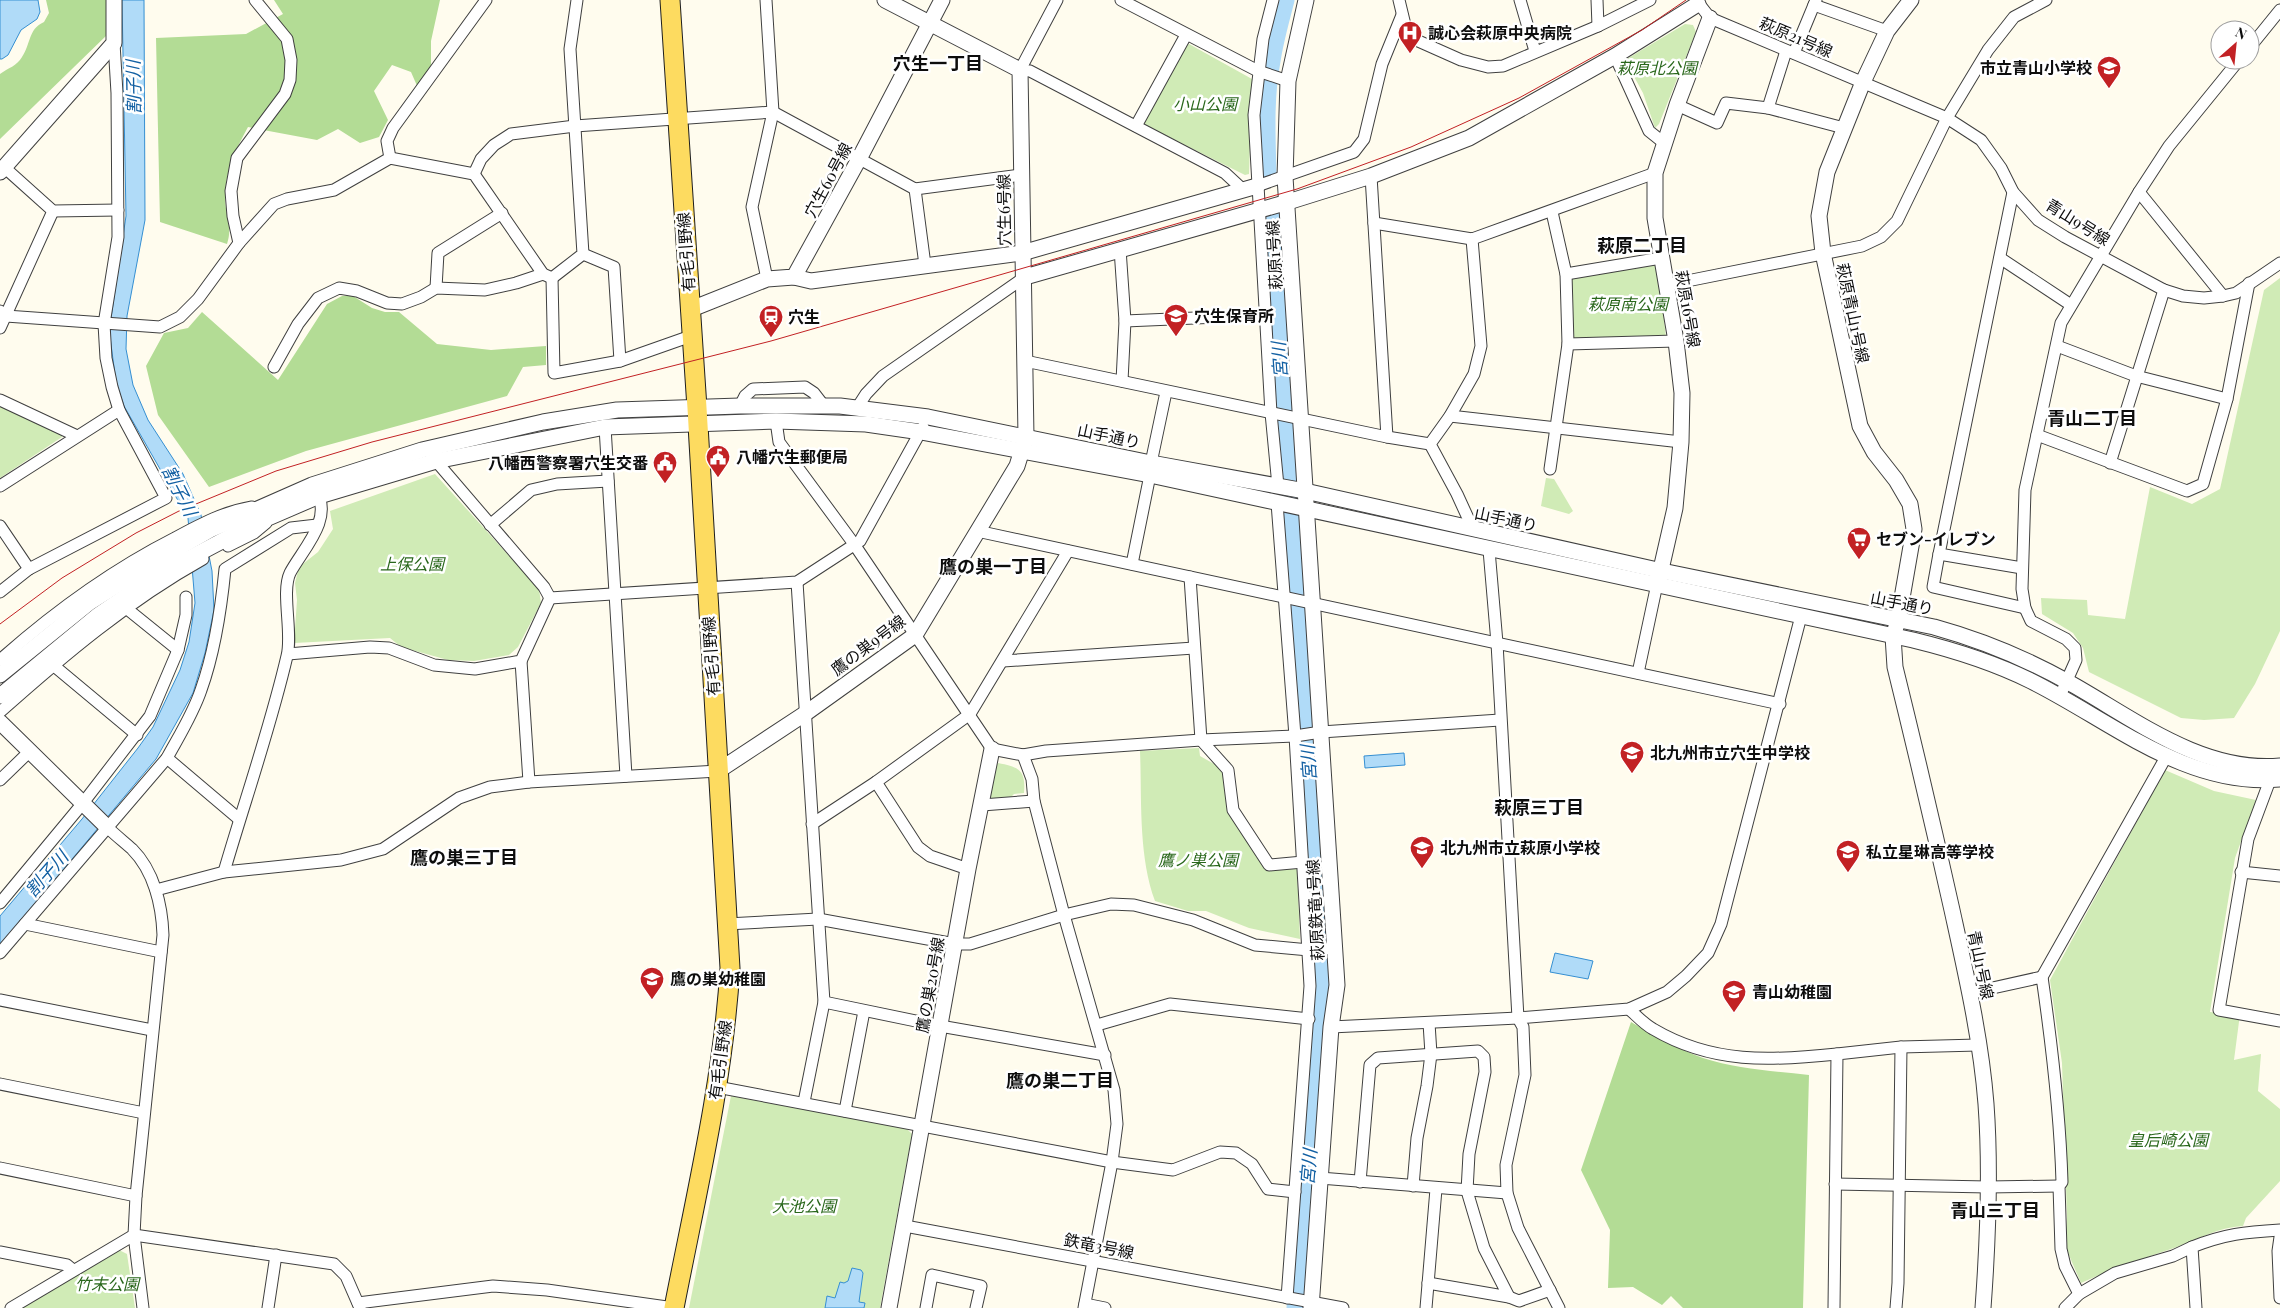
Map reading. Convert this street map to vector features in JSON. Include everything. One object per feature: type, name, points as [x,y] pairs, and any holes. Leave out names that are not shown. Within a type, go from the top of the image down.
[{"type":"main road","name":"有毛引野線","points":[[670,0],[730,968],[728,1003],[717,1086],[674,1308]]},
{"type":"street","points":[[0,592],[29,569],[166,498],[119,410],[106,358],[118,237],[114,0]]},
{"type":"street","points":[[239,243],[233,216],[231,191],[237,158],[285,94],[290,80],[291,60],[287,39],[255,0]]},
{"type":"street","points":[[390,158],[387,141],[393,128],[486,0]]},
{"type":"street","points":[[576,0],[570,49],[584,254]]},
{"type":"street","points":[[766,0],[773,112],[752,207],[767,279]]},
{"type":"street","points":[[885,0],[1020,70],[1030,71],[1225,173],[1239,186],[1240,190]]},
{"type":"street","name":"穴生60号線","points":[[794,278],[942,0]]},
{"type":"street","points":[[1020,70],[1057,0]]},
{"type":"street","points":[[1120,0],[1258,71],[1288,80]]},
{"type":"street","points":[[1273,0],[1263,39],[1254,115],[1265,315],[1280,487]]},
{"type":"street","name":"萩原1号線","points":[[1304,509],[1288,202],[1285,177],[1288,80],[1306,0]]},
{"type":"street","points":[[1399,0],[1406,29],[1416,40],[1461,60],[1488,67],[1503,66],[1598,26],[1650,0]]},
{"type":"street","points":[[1520,0],[1535,51]]},
{"type":"street","points":[[1597,0],[1598,26]]},
{"type":"street","name":"萩原青山1号線","points":[[1893,636],[1898,621],[1914,530],[1910,504],[1896,480],[1874,452],[1860,426],[1823,253],[1819,216],[1827,172],[1863,82],[1887,30],[1911,0]]},
{"type":"street","points":[[1666,284],[1862,246],[1881,237],[1897,221],[1947,118],[1988,50],[2014,17],[2046,0]]},
{"type":"street","points":[[857,408],[866,394],[883,376],[1025,277],[1288,202],[1371,176],[1469,138],[1615,56],[1697,2]]},
{"type":"street","name":"萩原21号線","points":[[1697,2],[1710,18],[1863,82]]},
{"type":"street","points":[[1768,108],[1790,52],[1815,2],[1887,30]]},
{"type":"street","points":[[2260,34],[2280,10]]},
{"type":"street","points":[[689,310],[767,279],[794,278],[811,281],[925,264],[1022,253],[1257,186],[1354,152],[1364,139],[1382,64],[1402,15]]},
{"type":"street","name":"萩原16号線","points":[[1659,578],[1675,508],[1681,442],[1682,393],[1676,341],[1655,218],[1655,173],[1676,105],[1710,18]]},
{"type":"street","points":[[1136,126],[1186,34]]},
{"type":"street","points":[[114,43],[2,170],[53,211],[118,210]]},
{"type":"street","points":[[1615,56],[1649,131],[1664,143]]},
{"type":"street","name":"穴生6号線","points":[[1020,70],[1020,175],[1022,253],[1025,277],[1024,445]]},
{"type":"street","points":[[2060,696],[2076,660],[2076,648],[2066,639],[2031,621],[2025,608],[2022,568],[2024,490],[2061,323],[2139,192],[2169,146],[2231,70]]},
{"type":"street","name":"青山9号線","points":[[1863,82],[1947,118],[1981,140],[2001,168],[2013,192],[2038,220],[2164,290],[2183,296],[2204,298],[2236,293],[2280,263]]},
{"type":"street","points":[[1676,105],[1717,123],[1726,103],[1768,108],[1844,128]]},
{"type":"street","points":[[474,174],[481,159],[494,145],[511,134],[575,126],[773,112],[915,189],[1020,175]]},
{"type":"street","points":[[3,313],[109,325],[160,327],[180,317],[198,299],[239,243],[274,204],[286,199],[334,190],[390,158],[474,174],[548,276],[554,373],[620,361],[691,336]]},
{"type":"street","points":[[1374,223],[1472,239],[1552,212],[1655,173]]},
{"type":"street","points":[[1371,176],[1387,438]]},
{"type":"street","points":[[915,189],[925,264]]},
{"type":"street","points":[[2013,192],[1933,587],[2025,608]]},
{"type":"street","points":[[2139,192],[2223,296]]},
{"type":"street","points":[[0,328],[3,313],[53,211]]},
{"type":"street","points":[[1550,469],[1568,344],[1566,274],[1552,212]]},
{"type":"street","points":[[436,288],[438,253],[502,213]]},
{"type":"street","points":[[1430,444],[1450,416],[1474,374],[1481,346],[1472,239]]},
{"type":"street","points":[[1120,249],[1125,321],[1122,381]]},
{"type":"street","points":[[274,367],[298,324],[318,298],[339,288],[357,291],[388,303],[402,304],[421,297],[436,288],[485,290],[548,276],[584,254]]},
{"type":"street","points":[[584,254],[614,267],[620,361]]},
{"type":"street","points":[[1566,274],[1661,258]]},
{"type":"street","points":[[2000,258],[2071,306]]},
{"type":"street","points":[[2037,435],[2187,491],[2204,484],[2227,399],[2249,283]]},
{"type":"street","points":[[2110,463],[2164,290]]},
{"type":"street","points":[[1125,321],[1265,315]]},
{"type":"street","points":[[1568,344],[1676,341]]},
{"type":"street","points":[[2056,346],[2136,376],[2227,399]]},
{"type":"street","points":[[1025,361],[1387,438],[1430,444]]},
{"type":"street","points":[[1132,564],[1166,392]]},
{"type":"street","points":[[0,400],[77,436]]},
{"type":"street","name":"山手通り","points":[[696,416],[740,406],[857,408],[928,417],[1024,445]]},
{"type":"street","points":[[0,486],[119,410]]},
{"type":"street","points":[[0,675],[89,603],[180,546],[422,450],[544,422],[617,410],[696,416]]},
{"type":"street","points":[[316,491],[436,461],[605,427],[696,416]]},
{"type":"street","name":"山手通り","points":[[696,416],[866,424],[1024,445],[1150,469],[1303,490],[1473,529],[1801,616],[1961,652],[1996,665],[2060,696],[2166,757],[2214,775],[2243,780],[2275,773]]},
{"type":"street","points":[[1450,416],[1681,442]]},
{"type":"street","points":[[550,598],[797,582],[860,541],[928,417]]},
{"type":"street","points":[[776,421],[779,442],[854,544],[992,749],[1023,756],[1046,751],[1201,740],[1295,736],[1500,720]]},
{"type":"street","points":[[605,427],[626,776]]},
{"type":"street","points":[[1430,444],[1453,486],[1473,529]]},
{"type":"street","name":"鷹の巣9号線","points":[[718,771],[806,713],[915,635],[1017,466],[1024,445]]},
{"type":"street","points":[[436,461],[544,587],[550,598]]},
{"type":"street","name":"山手通り","points":[[1150,469],[1280,504],[1488,550],[1659,578],[1934,627],[1975,639],[2012,654],[2067,682],[2141,725],[2186,748],[2214,759],[2275,773]]},
{"type":"street","points":[[490,525],[531,490],[558,484],[608,481]]},
{"type":"street","points":[[224,872],[288,654],[290,574],[308,546],[321,517],[316,491]]},
{"type":"street","points":[[1280,504],[1303,862],[1323,949],[1309,1019],[1287,1298]]},
{"type":"street","points":[[0,660],[30,634],[92,588],[147,552],[228,511],[272,508]]},
{"type":"street","points":[[0,712],[53,664],[126,608],[188,568],[254,533],[272,508]]},
{"type":"street","name":"萩原鉄竜1号線","points":[[1304,509],[1307,602],[1318,733],[1323,949],[1337,985],[1331,1027],[1311,1305]]},
{"type":"street","points":[[0,696],[97,616],[146,582],[208,547],[250,518]]},
{"type":"street","points":[[0,953],[167,758],[187,722],[201,691],[216,633],[225,569],[291,528],[317,525]]},
{"type":"street","points":[[0,526],[29,569]]},
{"type":"street","points":[[977,531],[1780,704]]},
{"type":"street","points":[[1488,550],[1497,643],[1518,1018],[1523,1027],[1525,1075],[1506,1166],[1507,1193],[1518,1228],[1559,1308]]},
{"type":"street","points":[[812,824],[876,782],[970,714],[1068,551]]},
{"type":"street","points":[[1939,554],[2022,568]]},
{"type":"street","points":[[1190,577],[1201,740],[1228,770],[1234,810],[1269,865],[1303,862]]},
{"type":"street","points":[[1638,673],[1659,578]]},
{"type":"street","points":[[797,582],[824,1002],[804,1102]]},
{"type":"street","points":[[0,903],[85,805],[138,735],[150,716],[178,650],[186,615],[186,597]]},
{"type":"street","points":[[529,782],[521,661],[550,598]]},
{"type":"street","points":[[126,608],[178,650]]},
{"type":"street","points":[[1331,1027],[1518,1018],[1629,1009],[1667,992],[1686,976],[1708,953],[1721,924],[1780,704],[1801,616]]},
{"type":"street","name":"青山1号線","points":[[1893,636],[1895,667],[1927,796],[1970,994],[1986,1104],[1988,1187],[1983,1308]]},
{"type":"street","points":[[288,654],[370,647],[389,648],[434,665],[475,669],[521,661]]},
{"type":"street","points":[[1003,661],[1194,648]]},
{"type":"street","points":[[53,664],[138,735]]},
{"type":"street","points":[[0,722],[133,850],[147,871],[156,890],[162,918],[161,952],[136,1196],[134,1234],[143,1308]]},
{"type":"street","name":"鷹の巣20号線","points":[[889,1308],[968,869],[992,749]]},
{"type":"street","points":[[0,780],[30,750]]},
{"type":"street","points":[[1023,756],[1032,779],[1034,800],[1064,915],[1097,1025],[1114,1090],[1117,1124],[1112,1162],[1085,1306],[1104,1308]]},
{"type":"street","points":[[2079,1294],[2065,1266],[2060,1250],[2059,1186],[2062,1182],[2057,1091],[2042,977],[2166,757]]},
{"type":"street","points":[[167,758],[239,819]]},
{"type":"street","points":[[156,890],[224,872],[341,860],[383,849],[459,798],[490,787],[529,782],[718,771]]},
{"type":"street","points":[[2275,773],[2248,840],[2241,872],[2219,1010],[2280,1021]]},
{"type":"street","points":[[876,782],[918,846],[930,856],[968,869]]},
{"type":"street","points":[[982,805],[1034,800]]},
{"type":"street","points":[[2241,872],[2280,876]]},
{"type":"street","points":[[727,924],[818,919],[955,944],[970,944],[1064,915],[1112,904],[1134,906],[1193,920],[1255,945],[1323,949]]},
{"type":"street","points":[[25,924],[161,952]]},
{"type":"street","points":[[1970,994],[2042,977]]},
{"type":"street","points":[[0,1000],[152,1030]]},
{"type":"street","points":[[824,1002],[940,1026],[1105,1055]]},
{"type":"street","points":[[1097,1025],[1170,1004],[1309,1019]]},
{"type":"street","points":[[1629,1009],[1651,1028],[1692,1047],[1742,1059],[1787,1060],[1901,1047],[1978,1045]]},
{"type":"street","points":[[845,1111],[864,1010]]},
{"type":"street","points":[[1413,1186],[1416,1138],[1427,1086],[1431,1054],[1429,1023]]},
{"type":"street","points":[[1896,1308],[1900,1185],[1901,1047]]},
{"type":"street","points":[[1360,1182],[1370,1065],[1378,1058],[1478,1051],[1484,1057],[1485,1072],[1469,1154],[1467,1191],[1484,1248],[1509,1297]]},
{"type":"street","points":[[1834,1308],[1837,1054]]},
{"type":"street","points":[[0,1084],[144,1113]]},
{"type":"street","points":[[717,1086],[1112,1162],[1173,1170],[1220,1152],[1236,1153],[1252,1164],[1268,1189],[1295,1192]]},
{"type":"street","points":[[0,1168],[136,1196]]},
{"type":"street","points":[[1320,1178],[1436,1189],[1507,1193]]},
{"type":"street","points":[[1835,1184],[1988,1187],[2059,1186]]},
{"type":"street","points":[[1426,1308],[1436,1189]]},
{"type":"street","name":"鉄竜3号線","points":[[905,1226],[1287,1298],[1311,1305],[1343,1308]]},
{"type":"street","points":[[2065,1308],[2079,1294],[2115,1272],[2173,1256],[2217,1237],[2243,1232],[2280,1230]]},
{"type":"street","points":[[11,1308],[134,1234],[334,1264],[346,1276],[359,1305],[493,1286],[547,1290],[674,1308]]},
{"type":"street","points":[[2280,1237],[2278,1251],[2280,1298]]},
{"type":"street","points":[[2192,1247],[2196,1308]]},
{"type":"street","points":[[0,1252],[67,1265],[73,1270]]},
{"type":"street","points":[[268,1308],[276,1255]]},
{"type":"street","points":[[926,1308],[932,1275],[981,1286],[976,1308]]},
{"type":"street","points":[[1428,1283],[1518,1300],[1550,1290]]},
{"type":"green space","points":[[46,0],[108,0],[108,34],[0,139],[0,74],[20,60],[32,33],[44,22],[49,13]]},
{"type":"green space","points":[[274,0],[440,0],[431,41],[431,77],[418,88],[411,72],[392,65],[374,91],[388,120],[379,137],[360,143],[338,129],[317,140],[248,127],[235,152],[225,187],[225,203],[229,226],[227,244],[160,222],[156,38],[246,34],[283,14]]},
{"type":"green space","name":"萩原北公園","points":[[1685,24],[1693,25],[1696,32],[1659,124],[1655,128],[1643,93],[1625,60]]},
{"type":"green space","name":"小山公園","points":[[1189,44],[1252,79],[1249,174],[1245,175],[1145,125],[1144,121],[1184,46]]},
{"type":"green space","name":"萩原南公園","points":[[1658,265],[1666,338],[1573,339],[1571,278]]},
{"type":"green space","points":[[2280,278],[2280,631],[2255,684],[2234,718],[2204,720],[2181,718],[2089,672],[2083,648],[2073,633],[2042,614],[2041,598],[2087,600],[2088,615],[2125,619],[2150,487],[2192,504],[2220,489],[2264,290]]},
{"type":"green space","points":[[342,296],[353,296],[372,308],[385,312],[399,312],[437,344],[491,350],[546,346],[546,365],[523,367],[507,396],[306,451],[209,487],[158,415],[146,366],[164,333],[188,328],[202,312],[278,380],[327,304]]},
{"type":"green space","points":[[0,405],[62,433],[62,437],[0,478]]},
{"type":"green space","name":"上保公園","points":[[435,474],[539,589],[541,603],[518,647],[509,655],[474,661],[448,660],[401,647],[390,638],[294,643],[297,600],[295,583],[299,567],[318,552],[333,529],[330,511]]},
{"type":"green space","points":[[1546,478],[1554,479],[1573,511],[1569,514],[1541,506]]},
{"type":"green space","name":"鷹ノ巣公園","points":[[1199,748],[1200,756],[1223,769],[1227,810],[1265,868],[1297,869],[1300,939],[1249,928],[1206,911],[1188,911],[1155,901],[1143,846],[1140,751]]},
{"type":"green space","points":[[998,763],[1011,766],[1020,771],[1024,779],[1024,793],[1014,794],[1008,800],[987,801],[994,769]]},
{"type":"green space","name":"皇后崎公園","points":[[2165,770],[2214,791],[2256,800],[2235,858],[2210,1012],[2240,1014],[2234,1060],[2261,1054],[2258,1091],[2280,1109],[2280,1181],[2246,1218],[2243,1226],[2216,1231],[2081,1283],[2065,1246],[2067,1218],[2062,1063],[2050,980]]},
{"type":"green space","points":[[1631,1022],[1675,1046],[1716,1062],[1769,1071],[1809,1075],[1803,1308],[1683,1308],[1671,1296],[1662,1305],[1633,1287],[1608,1288],[1610,1230],[1581,1170]]},
{"type":"green space","name":"大池公園","points":[[731,1096],[907,1129],[912,1134],[880,1308],[689,1308]]},
{"type":"green space","name":"竹末公園","points":[[119,1250],[127,1254],[135,1308],[19,1308]]},
{"type":"water","points":[[0,0],[38,0],[40,12],[37,19],[21,30],[8,55],[2,59],[0,59]]},
{"type":"water","name":"割子川","points":[[122,0],[144,0],[145,220],[127,316],[126,349],[133,385],[148,420],[183,474],[201,515],[212,571],[214,610],[205,653],[193,693],[156,759],[0,945],[0,916],[82,819],[153,727],[180,670],[189,642],[195,603],[188,518],[124,406],[116,382],[110,337],[126,216]]},
{"type":"water","points":[[1404,753],[1405,765],[1365,768],[1364,756]]},
{"type":"water","points":[[1555,953],[1593,961],[1588,979],[1550,972]]},
{"type":"water","points":[[852,1268],[861,1270],[863,1273],[859,1302],[865,1303],[864,1308],[825,1308],[827,1296],[835,1298],[840,1282],[848,1281]]},
{"type":"waterway","name":"宮川","points":[[1267,173],[1267,89],[1274,45],[1285,0]]},
{"type":"waterway","name":"宮川","points":[[1271,218],[1282,384],[1293,480],[1291,531],[1324,956],[1322,1013],[1296,1308]]},
{"type":"tram line","points":[[0,624],[62,578],[136,533],[179,511],[276,471],[372,442],[771,341],[1297,189],[1411,147],[1519,98],[1642,30],[1686,0]]},
{"type":"place","name":"誠心会萩原中央病院","points":[[1410,54]]},
{"type":"place","name":"市立青山小学校","points":[[2109,89]]},
{"type":"place","name":"穴生保育所","points":[[1176,337]]},
{"type":"place","name":"穴生","points":[[771,338]]},
{"type":"place","name":"八幡穴生郵便局","points":[[718,478]]},
{"type":"place","name":"八幡西警察署穴生交番","points":[[665,484]]},
{"type":"place","name":"セブン-イレブン","points":[[1859,560]]},
{"type":"place","name":"北九州市立穴生中学校","points":[[1632,774]]},
{"type":"place","name":"北九州市立萩原小学校","points":[[1422,869]]},
{"type":"place","name":"私立星琳高等学校","points":[[1848,873]]},
{"type":"place","name":"鷹の巣幼稚園","points":[[652,1000]]},
{"type":"place","name":"青山幼稚園","points":[[1734,1013]]},
{"type":"district","name":"穴生一丁目","points":[[938,64]]},
{"type":"district","name":"萩原二丁目","points":[[1642,246]]},
{"type":"district","name":"青山二丁目","points":[[2092,419]]},
{"type":"district","name":"鷹の巣一丁目","points":[[993,567]]},
{"type":"district","name":"萩原三丁目","points":[[1539,808]]},
{"type":"district","name":"鷹の巣三丁目","points":[[464,858]]},
{"type":"district","name":"鷹の巣二丁目","points":[[1060,1081]]},
{"type":"district","name":"青山三丁目","points":[[1995,1211]]}]
